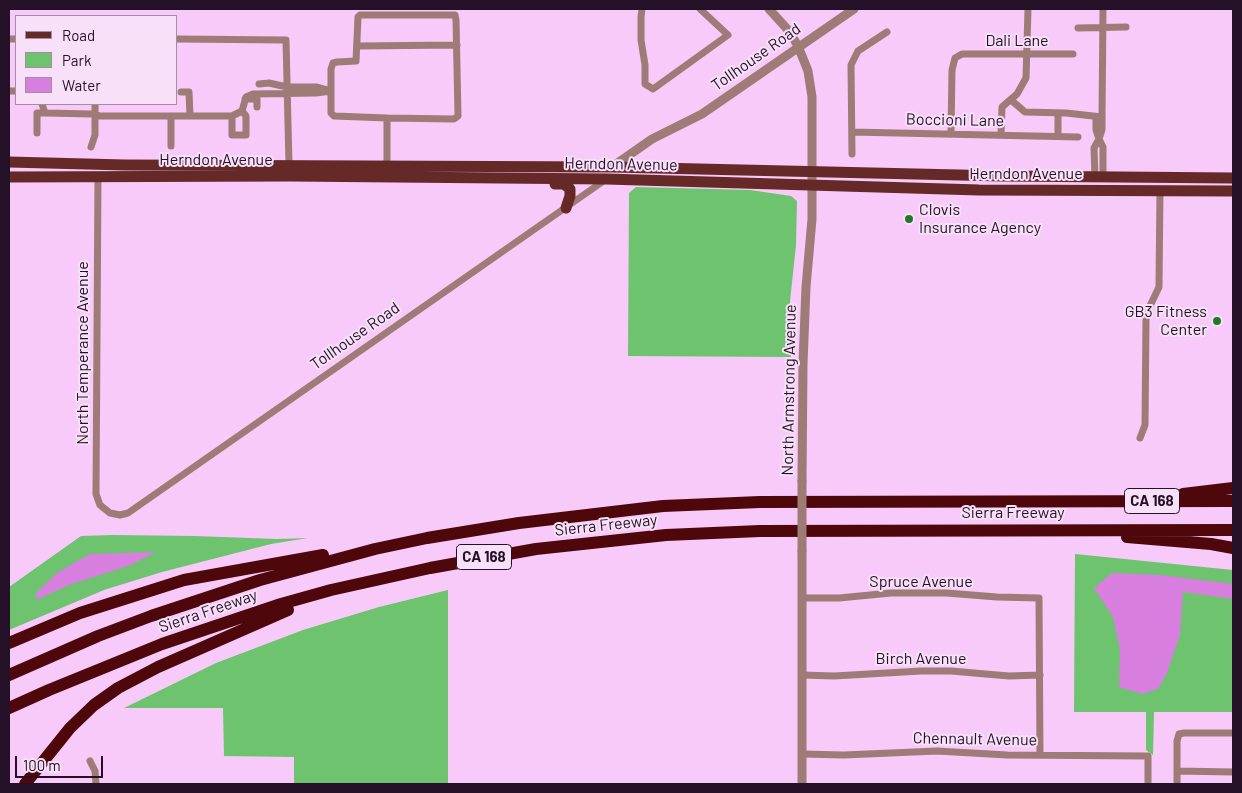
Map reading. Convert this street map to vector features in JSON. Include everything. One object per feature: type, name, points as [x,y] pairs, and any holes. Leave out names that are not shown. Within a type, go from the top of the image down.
[{"type":"highway","points":[[1070,501],[1152,496],[1233,488]]},
{"type":"highway","name":"Sierra Freeway","points":[[9,675],[98,636],[202,598],[260,580],[376,549],[427,538],[519,523],[663,506],[760,502],[1233,501]]},
{"type":"highway","name":"Sierra Freeway","points":[[9,708],[162,644],[232,619],[331,590],[430,568],[536,549],[686,534],[835,530],[1233,530]]},
{"type":"highway","points":[[1077,530],[1102,535],[1211,544],[1233,548]]},
{"type":"highway","points":[[9,644],[80,613],[184,580],[326,555],[376,549]]},
{"type":"highway","points":[[25,784],[70,728],[94,705],[138,677],[294,608],[430,568]]},
{"type":"highway","points":[[9,714],[49,690]]},
{"type":"main road","name":"Herndon Avenue","points":[[9,162],[999,190],[1233,191]]},
{"type":"main road","name":"Herndon Avenue","points":[[9,177],[202,176],[290,171],[340,171],[387,164],[1233,178]]},
{"type":"main road","points":[[566,208],[570,196],[568,186],[564,184],[538,184],[530,178],[538,174],[581,174],[585,166]]},
{"type":"main road","points":[[606,179],[617,174],[720,176],[727,169]]},
{"type":"main road","points":[[999,190],[1044,184],[1093,185],[1101,181],[1099,177]]},
{"type":"main road","points":[[1160,190],[1162,186],[1167,184],[1207,184],[1233,178]]},
{"type":"street","points":[[642,9],[641,40],[645,64],[645,84],[653,89],[728,35],[700,9]]},
{"type":"street","name":"North Armstrong Avenue","points":[[769,9],[789,31],[798,46],[806,64],[811,84],[812,219],[802,364],[802,784]]},
{"type":"street","name":"Tollhouse Road","points":[[612,167],[652,139],[702,114],[854,9]]},
{"type":"street","points":[[1001,135],[1002,107],[1018,94],[1026,78],[1028,9]]},
{"type":"street","points":[[1099,177],[1103,147],[1099,139],[1102,130],[1099,117],[1103,9]]},
{"type":"street","points":[[448,14],[454,16],[456,20],[457,45],[456,118],[334,116],[332,113],[333,64],[356,61],[358,17],[360,15],[448,14]]},
{"type":"street","points":[[1078,28],[1126,27]]},
{"type":"street","points":[[852,154],[851,65],[858,51],[887,32]]},
{"type":"street","points":[[178,40],[286,40],[290,171]]},
{"type":"street","points":[[357,46],[457,45]]},
{"type":"street","name":"Dali Lane","points":[[951,134],[952,70],[956,58],[962,54],[1073,54]]},
{"type":"street","points":[[259,84],[269,83],[287,90]]},
{"type":"street","points":[[37,133],[37,113],[100,116],[232,116],[242,111],[246,98],[253,94],[316,87],[331,91]]},
{"type":"street","points":[[181,92],[190,92],[190,116]]},
{"type":"street","points":[[246,98],[257,99],[258,106]]},
{"type":"street","name":"Boccioni Lane","points":[[1011,100],[1025,112],[1058,112],[1099,117]]},
{"type":"street","points":[[42,105],[45,113]]},
{"type":"street","points":[[91,147],[95,135],[95,105]]},
{"type":"street","points":[[232,116],[232,135],[246,135],[246,116],[242,111]]},
{"type":"street","points":[[1058,112],[1058,136]]},
{"type":"street","points":[[172,116],[172,146]]},
{"type":"street","points":[[387,118],[387,164]]},
{"type":"street","name":"Boccioni Lane","points":[[852,132],[1078,136]]},
{"type":"street","name":"North Temperance Avenue","points":[[98,177],[96,494],[100,505],[110,513],[120,515]]},
{"type":"street","name":"Tollhouse Road","points":[[120,515],[128,513],[606,179]]},
{"type":"street","points":[[1140,438],[1144,425],[1147,314],[1159,287],[1160,190]]},
{"type":"street","name":"Spruce Avenue","points":[[802,598],[839,598],[891,593],[937,593],[1039,598],[1040,676]]},
{"type":"street","name":"Birch Avenue","points":[[802,675],[847,675],[921,671],[1040,676]]},
{"type":"street","points":[[1040,676],[1040,755]]},
{"type":"street","points":[[1177,784],[1177,741],[1179,734],[1184,732],[1233,733]]},
{"type":"street","name":"Chennault Avenue","points":[[802,754],[844,755],[937,751],[996,755],[1148,756],[1148,784]]},
{"type":"street","points":[[90,761],[95,770],[96,784]]},
{"type":"street","points":[[1177,772],[1233,772]]},
{"type":"green space","points":[[636,187],[750,190],[791,196],[797,201],[796,245],[790,301],[791,357],[628,356],[629,193]]},
{"type":"green space","points":[[81,536],[308,538],[271,544],[162,572],[104,590],[9,630],[9,587]]},
{"type":"green space","points":[[1075,554],[1233,570],[1233,712],[1154,712],[1153,755],[1146,750],[1146,712],[1074,712]]},
{"type":"green space","points":[[448,590],[448,784],[294,784],[294,757],[224,756],[223,708],[124,708],[216,663],[303,630],[379,607]]},
{"type":"water","points":[[156,552],[131,565],[69,585],[36,600],[36,593],[58,572],[90,554]]},
{"type":"water","points":[[1112,573],[1161,575],[1233,584],[1233,599],[1183,592],[1180,635],[1167,673],[1158,689],[1142,694],[1119,687],[1120,650],[1113,617],[1094,588]]},
{"type":"place","name":"Clovis Insurance Agency","points":[[909,219]]},
{"type":"place","name":"GB3 Fitness Center","points":[[1217,321]]}]
